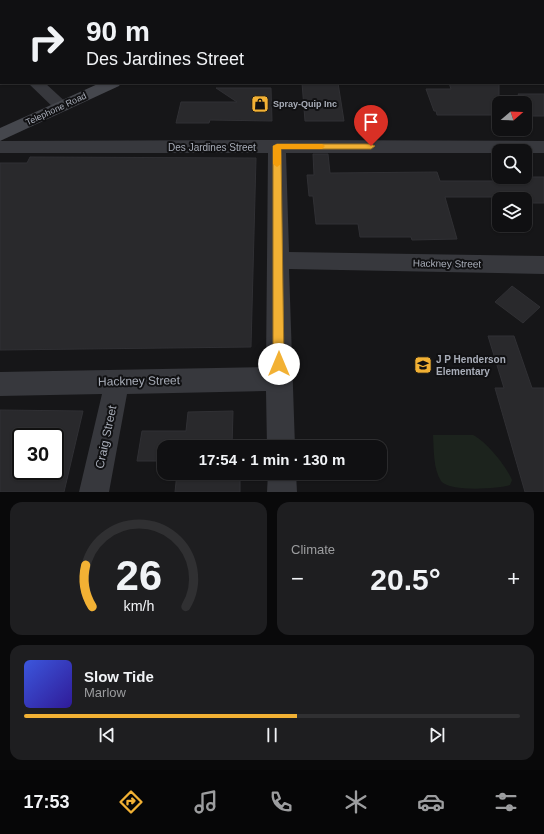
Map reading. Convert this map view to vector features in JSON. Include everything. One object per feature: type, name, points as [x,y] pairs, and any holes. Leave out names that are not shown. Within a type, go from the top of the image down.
[{"type":"main road","name":"Telephone Road","points":[[0,135],[110,84]]},
{"type":"street","points":[[37,84],[62,106]]},
{"type":"street","points":[[277,146],[281,440]]},
{"type":"street","name":"Des Jardines Street","points":[[0,147],[544,146]]},
{"type":"street","name":"Hackney Street","points":[[278,260],[544,265]]},
{"type":"street","name":"Hackney Street","points":[[0,384],[279,379]]},
{"type":"street","name":"Craig Street","points":[[94,492],[117,382]]},
{"type":"street","points":[[282,480],[282,492]]},
{"type":"shaded area","points":[[433,435],[473,435],[478,438],[496,455],[505,468],[512,480],[510,485],[495,488],[474,489],[453,487],[441,481],[438,476],[434,459]]},
{"type":"building","points":[[302,84],[338,84],[344,121],[305,121]]},
{"type":"building","points":[[449,84],[499,84],[499,96],[492,96],[492,115],[437,115],[436,111],[434,111],[426,89],[451,89]]},
{"type":"building","points":[[216,88],[271,88],[272,121],[210,120],[209,123],[176,123],[181,102],[237,102]]},
{"type":"building","points":[[518,94],[544,94],[544,116],[532,116],[532,96],[519,96]]},
{"type":"building","points":[[313,154],[328,154],[330,173],[437,172],[440,181],[492,181],[492,184],[532,184],[532,177],[544,177],[544,203],[532,203],[532,192],[492,192],[492,197],[445,197],[457,239],[412,240],[411,237],[360,237],[358,224],[316,224],[313,196],[309,196],[307,175],[314,175]]},
{"type":"building","points":[[30,157],[256,158],[251,347],[0,350],[0,163],[27,163]]},
{"type":"building","points":[[512,286],[540,307],[523,323],[495,302]]},
{"type":"building","points":[[488,336],[514,336],[532,388],[544,388],[544,492],[525,492],[495,388],[504,388]]},
{"type":"building","points":[[0,410],[83,411],[64,492],[0,492]]},
{"type":"building","points":[[233,411],[232,440],[157,440],[157,461],[137,461],[142,431],[186,431],[188,412]]},
{"type":"building","points":[[176,480],[240,480],[240,492],[175,492]]},
{"type":"slow traffic","points":[[277,164],[277,146],[322,146]]},
{"type":"place","name":"Spray-Quip Inc","points":[[260,104]]},
{"type":"place","name":"J P Henderson Elementary","points":[[423,365]]},
{"type":"route","points":[[279,364],[277,146],[371,146]]}]
